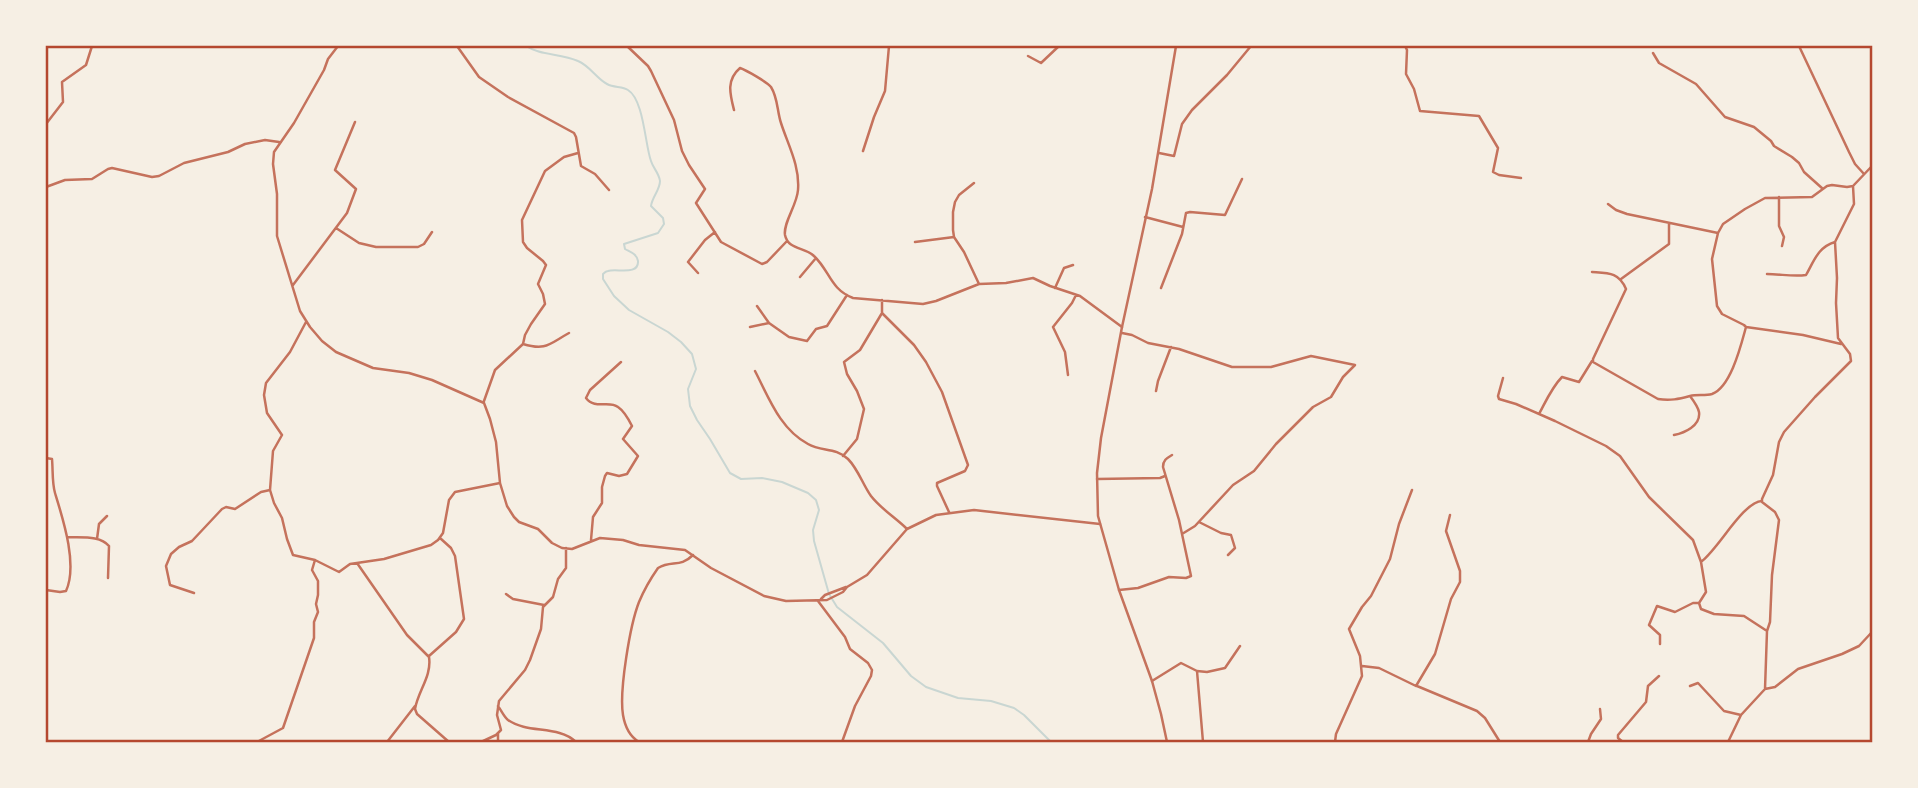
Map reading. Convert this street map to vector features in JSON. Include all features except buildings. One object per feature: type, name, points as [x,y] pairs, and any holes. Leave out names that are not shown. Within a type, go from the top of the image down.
[{"type":"street","points":[[46,124],[62,102],[62,82],[86,65],[92,46]]},
{"type":"street","points":[[338,46],[328,59],[294,123],[274,152],[276,230],[300,311],[322,341],[336,352],[384,370],[409,373],[432,380],[484,402]]},
{"type":"street","points":[[457,46],[479,77],[508,97],[574,133],[580,166],[595,174],[609,190]]},
{"type":"street","points":[[627,46],[649,68],[674,120],[682,151],[705,190],[696,203],[721,242],[759,264],[766,262],[787,241]]},
{"type":"street","points":[[863,151],[885,91],[889,46]]},
{"type":"street","points":[[1028,56],[1041,63],[1059,46]]},
{"type":"street","points":[[1167,743],[1152,681],[1119,590],[1100,524],[1097,479],[1101,438],[1158,153],[1176,46]]},
{"type":"street","points":[[1158,153],[1174,156],[1182,124],[1251,46]]},
{"type":"street","points":[[1405,46],[1406,74],[1414,89],[1420,111],[1479,116],[1498,149],[1493,172],[1521,178]]},
{"type":"street","points":[[1799,46],[1849,152],[1864,174]]},
{"type":"street","points":[[1653,54],[1659,63],[1696,84],[1725,117],[1754,127],[1770,139],[1774,146],[1793,157],[1804,172],[1823,189]]},
{"type":"street","points":[[734,110],[730,82],[740,68],[765,81],[773,91],[799,183],[796,205],[784,232],[787,241],[794,247],[811,253],[833,284],[846,295],[853,298],[926,303],[979,284],[1032,278],[1086,299],[1122,327]]},
{"type":"street","points":[[293,285],[349,210],[356,190],[335,170],[355,122]]},
{"type":"street","points":[[46,187],[65,180],[92,179],[113,168],[152,177],[159,176],[184,163],[228,152],[254,141],[279,142]]},
{"type":"street","points":[[578,153],[564,157],[545,171],[522,220],[523,242],[546,265],[538,284],[545,304],[530,324],[523,344],[495,370],[484,402],[496,442],[500,483],[514,517],[519,522],[538,529],[552,543],[566,548],[582,546],[600,538],[685,550],[718,573],[764,596],[786,601],[830,599],[847,587]]},
{"type":"street","points":[[1841,344],[1803,335],[1746,327],[1723,314],[1717,306],[1712,259],[1723,224],[1762,199],[1812,198],[1832,185],[1853,186],[1872,166]]},
{"type":"street","points":[[1161,288],[1187,212],[1225,215],[1242,179]]},
{"type":"street","points":[[974,183],[959,195],[955,202],[954,237],[979,284]]},
{"type":"street","points":[[1762,501],[1773,475],[1779,442],[1784,432],[1851,361],[1850,354],[1838,338],[1835,242],[1854,204],[1853,186]]},
{"type":"street","points":[[1779,197],[1779,226],[1784,237],[1782,246]]},
{"type":"street","points":[[1608,204],[1620,212],[1718,233]]},
{"type":"street","points":[[1145,217],[1183,227]]},
{"type":"street","points":[[1620,279],[1669,244],[1669,224]]},
{"type":"street","points":[[336,228],[359,243],[376,247],[422,246],[432,232]]},
{"type":"street","points":[[698,273],[688,262],[715,232]]},
{"type":"street","points":[[915,242],[954,237]]},
{"type":"street","points":[[1768,274],[1807,275],[1812,261],[1824,247],[1835,242]]},
{"type":"street","points":[[800,277],[816,258]]},
{"type":"street","points":[[1055,288],[1064,268],[1073,265]]},
{"type":"street","points":[[1539,414],[1561,378],[1579,382],[1625,292],[1625,286],[1620,279],[1609,273],[1591,272]]},
{"type":"street","points":[[757,306],[769,323],[789,337],[807,341],[816,329],[827,326],[846,295]]},
{"type":"street","points":[[1068,376],[1065,352],[1053,327],[1076,295]]},
{"type":"street","points":[[843,456],[857,439],[864,409],[847,374],[845,362],[860,350],[882,313],[883,300]]},
{"type":"street","points":[[882,313],[915,345],[926,362],[942,392],[968,465],[965,471],[937,484],[949,512]]},
{"type":"street","points":[[306,322],[290,352],[266,383],[264,395],[267,413],[282,435],[273,451],[270,490],[292,553],[315,560],[339,572],[350,564],[384,559],[426,547],[440,538],[449,500],[455,492],[500,483]]},
{"type":"street","points":[[750,327],[769,323]]},
{"type":"street","points":[[1592,361],[1658,399],[1710,395],[1721,386],[1734,365],[1746,327]]},
{"type":"street","points":[[523,344],[542,348],[569,333]]},
{"type":"street","points":[[1122,333],[1232,367],[1271,367],[1311,356],[1355,365],[1343,377],[1331,397],[1313,407],[1254,471],[1233,485],[1199,522],[1182,534]]},
{"type":"street","points":[[1156,391],[1171,347]]},
{"type":"street","points":[[591,540],[593,517],[602,503],[605,476],[607,473],[621,476],[627,474],[638,456],[623,439],[632,424],[619,407],[590,402],[586,397],[587,393],[621,362]]},
{"type":"street","points":[[755,371],[784,424],[808,444],[833,450],[853,464],[873,499],[907,529]]},
{"type":"street","points":[[1503,378],[1499,399],[1539,414],[1600,443],[1620,456],[1649,497],[1689,535],[1702,562],[1706,592],[1699,603]]},
{"type":"street","points":[[1674,435],[1687,432],[1698,419],[1699,412],[1690,396]]},
{"type":"street","points":[[1119,590],[1139,588],[1170,577],[1190,578],[1179,520],[1163,463],[1172,455]]},
{"type":"street","points":[[46,458],[52,459],[55,492],[67,537],[70,572],[68,587],[64,592],[46,590]]},
{"type":"street","points":[[1097,479],[1165,476]]},
{"type":"street","points":[[194,593],[170,585],[166,566],[171,554],[192,541],[226,507],[235,509],[261,492],[270,490]]},
{"type":"street","points":[[1335,743],[1336,734],[1362,676],[1360,656],[1349,627],[1371,596],[1390,559],[1412,490]]},
{"type":"street","points":[[1702,562],[1745,509],[1762,501]]},
{"type":"street","points":[[1762,501],[1779,520],[1767,631],[1765,689]]},
{"type":"street","points":[[820,600],[867,575],[907,529],[936,515],[986,510],[1100,524]]},
{"type":"street","points":[[1416,686],[1436,654],[1452,594],[1460,582],[1460,568],[1446,531],[1450,515]]},
{"type":"street","points":[[97,538],[99,524],[107,516]]},
{"type":"street","points":[[1199,522],[1231,535],[1235,548],[1228,555]]},
{"type":"street","points":[[67,537],[97,538],[107,542],[108,578]]},
{"type":"street","points":[[429,656],[456,632],[464,619],[455,556],[452,548],[440,538]]},
{"type":"street","points":[[498,743],[501,730],[499,701],[530,660],[541,629],[542,610],[553,597],[558,579],[566,568],[566,548]]},
{"type":"street","points":[[639,743],[626,727],[622,704],[629,640],[636,612],[658,568],[683,563],[693,555]]},
{"type":"street","points":[[257,743],[283,728],[314,638],[314,622],[318,612],[318,581],[312,570],[315,560]]},
{"type":"street","points":[[357,562],[407,635],[429,656],[426,682],[415,706],[387,743]]},
{"type":"street","points":[[506,594],[513,599],[544,605]]},
{"type":"street","points":[[820,600],[850,649],[868,663],[872,670],[842,743]]},
{"type":"street","points":[[1660,644],[1660,635],[1649,625],[1657,606],[1675,612],[1693,603],[1699,603]]},
{"type":"street","points":[[1699,603],[1701,609],[1708,613],[1744,616],[1767,631]]},
{"type":"street","points":[[1728,743],[1741,715],[1765,689],[1775,687],[1798,669],[1858,646],[1872,632]]},
{"type":"street","points":[[1152,681],[1181,663],[1197,671],[1225,668],[1240,646]]},
{"type":"street","points":[[1362,667],[1379,668],[1477,711],[1485,718],[1500,743]]},
{"type":"street","points":[[1197,671],[1203,743]]},
{"type":"street","points":[[1623,743],[1618,735],[1646,702],[1648,686],[1659,676]]},
{"type":"street","points":[[1690,686],[1698,683],[1724,711],[1741,715]]},
{"type":"street","points":[[415,706],[417,714],[449,743]]},
{"type":"street","points":[[498,706],[509,720],[527,727],[549,730],[569,737],[576,743]]},
{"type":"street","points":[[1588,743],[1601,719],[1601,709]]},
{"type":"street","points":[[481,743],[498,734]]},
{"type":"waterway","points":[[526,46],[578,61],[607,84],[628,90],[637,103],[651,161],[660,181],[651,206],[663,218],[664,224],[658,233],[624,244],[625,249],[638,261],[635,268],[607,271],[603,274],[603,279],[614,296],[629,310],[668,332],[692,354],[696,369],[688,389],[690,406],[730,473],[741,479],[762,478],[782,482],[808,493],[816,500],[819,510],[813,530],[814,541],[829,594],[837,607],[883,643],[911,676],[926,687],[958,698],[991,701],[1014,708],[1051,742]]}]
